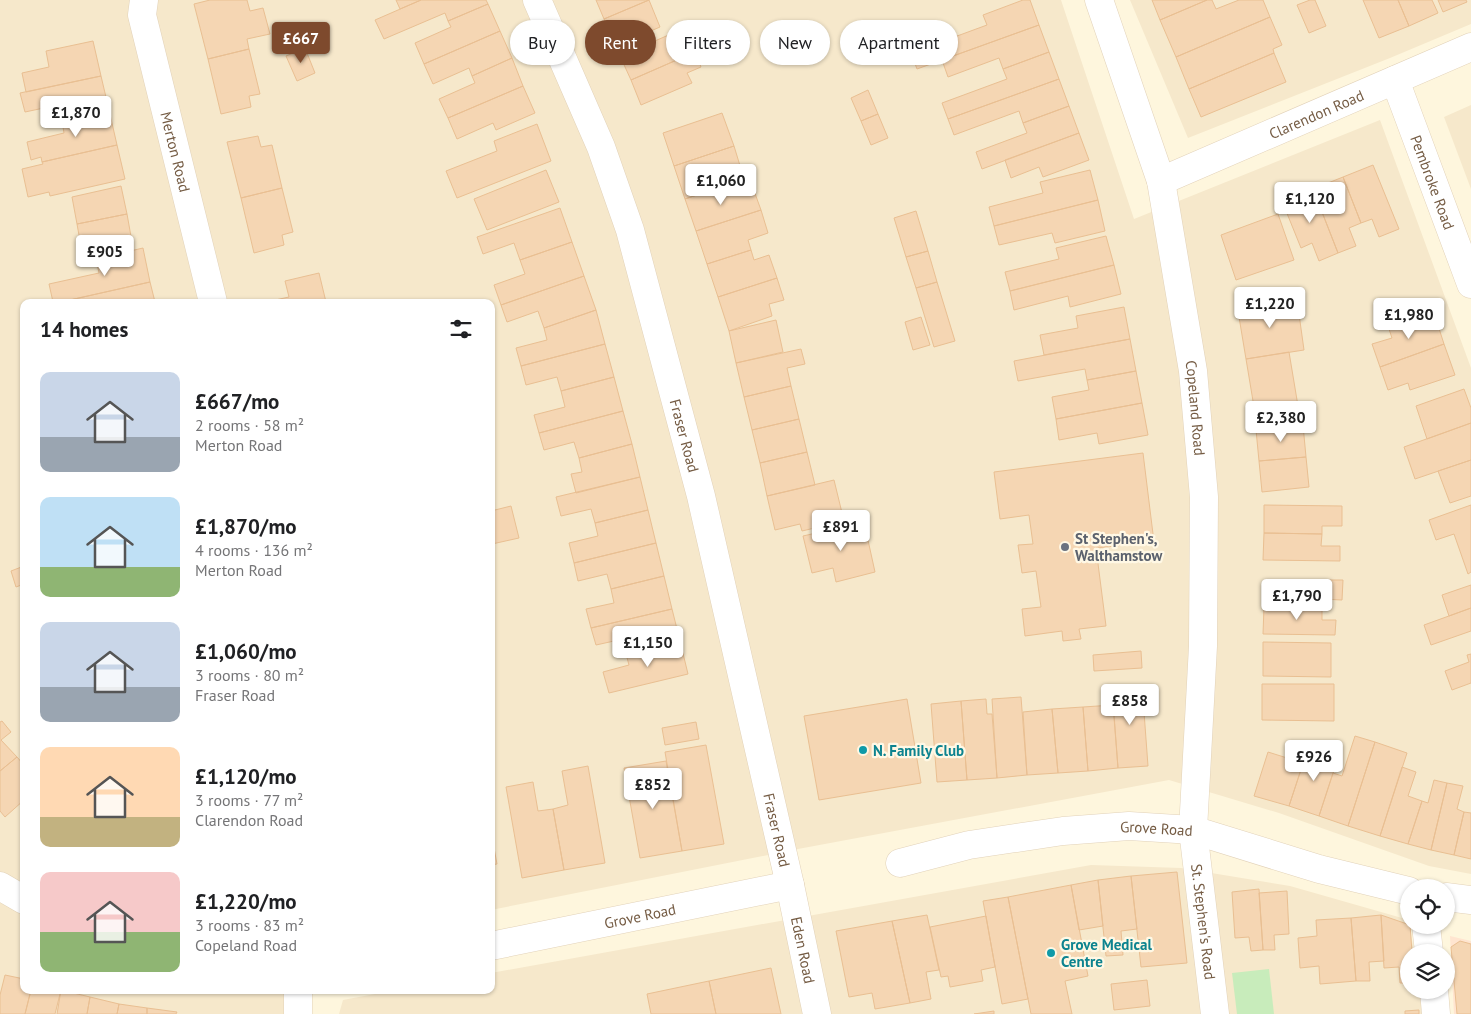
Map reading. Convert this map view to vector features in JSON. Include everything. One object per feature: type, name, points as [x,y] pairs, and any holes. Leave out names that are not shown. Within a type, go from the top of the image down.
[{"type":"street","name":"Merton Road","points":[[144,0],[142,14],[212,299]]},
{"type":"street","name":"Fraser Road","points":[[537,0],[602,147],[630,230],[701,496],[790,885]]},
{"type":"street","name":"Copeland Road","points":[[1099,0],[1162,181],[1193,371],[1204,497],[1204,646],[1194,830]]},
{"type":"street","name":"Clarendon Road","points":[[1162,181],[1471,48]]},
{"type":"street","name":"Pembroke Road","points":[[1395,80],[1471,284]]},
{"type":"street","name":"Grove Road","points":[[900,864],[968,844],[1063,831],[1129,826],[1194,830],[1319,869],[1400,889]]},
{"type":"street","name":"St. Stephen's Road","points":[[1194,830],[1215,1014]]},
{"type":"street","name":"Grove Road","points":[[495,945],[790,885]]},
{"type":"street","name":"Eden Road","points":[[790,885],[817,1014]]},
{"type":"street","points":[[0,886],[20,898]]},
{"type":"street","points":[[1455,898],[1471,900]]},
{"type":"street","points":[[298,994],[298,1014]]},
{"type":"street","points":[[1435,999],[1436,1014]]},
{"type":"shaded area","points":[[0,0],[1061,0],[1134,219],[1380,120],[1471,368],[1471,874],[1429,866],[1279,813],[1169,780],[798,849],[495,909],[495,299],[20,299],[20,994],[293,994],[298,1014],[0,1014]]},
{"type":"shaded area","points":[[1130,0],[1471,0],[1471,24],[1188,138]]},
{"type":"shaded area","points":[[1471,105],[1471,189],[1444,117]]},
{"type":"shaded area","points":[[1091,865],[1181,868],[1290,886],[1400,917],[1400,934],[1411,934],[1413,944],[1400,944],[1400,999],[1420,999],[1423,1014],[339,1014],[343,1000],[375,994],[495,994],[495,972]]},
{"type":"shaded area","points":[[1450,936],[1471,941],[1471,1014],[1454,1014],[1455,944],[1450,944]]},
{"type":"green space","points":[[1269,969],[1274,1014],[1237,1014],[1232,973]]},
{"type":"building","points":[[210,0],[247,0],[250,11],[263,8],[270,34],[247,39],[249,49],[208,59],[194,4]]},
{"type":"building","points":[[396,0],[421,0],[400,9]]},
{"type":"building","points":[[421,0],[486,0],[488,4],[448,21],[445,13],[384,39],[375,20]]},
{"type":"building","points":[[596,0],[649,0],[604,19]]},
{"type":"building","points":[[649,0],[660,27],[656,29],[656,20],[604,19]]},
{"type":"building","points":[[1023,0],[1030,0],[1039,25],[958,54],[958,36],[987,25],[983,15]]},
{"type":"building","points":[[1152,0],[1207,0],[1160,20]]},
{"type":"building","points":[[1207,0],[1212,0],[1216,9],[1239,0],[1263,0],[1270,17],[1176,57],[1160,20]]},
{"type":"building","points":[[1315,0],[1326,26],[1309,33],[1297,5]]},
{"type":"building","points":[[1363,0],[1398,0],[1409,26],[1379,38]]},
{"type":"building","points":[[1398,0],[1432,0],[1438,13],[1409,26]]},
{"type":"building","points":[[1438,0],[1466,0],[1467,2],[1443,12]]},
{"type":"building","points":[[488,4],[500,31],[424,64],[415,43],[451,27],[448,21]]},
{"type":"building","points":[[1270,17],[1282,45],[1273,49],[1274,53],[1189,89],[1176,57]]},
{"type":"building","points":[[1039,25],[1049,52],[1003,69],[999,58],[948,77],[944,65],[958,65],[958,54]]},
{"type":"building","points":[[500,31],[510,54],[510,59],[472,76],[469,68],[433,84],[424,64]]},
{"type":"building","points":[[666,36],[666,65],[631,80],[624,65],[656,65],[656,40]]},
{"type":"building","points":[[93,41],[101,76],[26,92],[22,73],[49,67],[46,51]]},
{"type":"building","points":[[305,48],[315,73],[297,81],[286,56]]},
{"type":"building","points":[[249,49],[260,94],[249,96],[251,107],[221,114],[208,59]]},
{"type":"building","points":[[1049,52],[1059,79],[948,119],[942,103],[1007,79],[1003,69]]},
{"type":"building","points":[[1274,53],[1286,82],[1201,117],[1189,89]]},
{"type":"building","points":[[510,59],[510,65],[515,65],[523,86],[448,118],[439,99],[475,83],[472,76]]},
{"type":"building","points":[[666,65],[700,65],[701,67],[687,73],[692,83],[641,105],[631,80]]},
{"type":"building","points":[[916,65],[928,65],[917,69]]},
{"type":"building","points":[[101,76],[109,110],[62,121],[58,105],[25,112],[20,93]]},
{"type":"building","points":[[1059,79],[1069,106],[1023,123],[1019,111],[954,135],[948,119]]},
{"type":"building","points":[[523,86],[535,113],[496,130],[493,123],[457,139],[448,118]]},
{"type":"building","points":[[868,90],[878,114],[861,121],[851,98]]},
{"type":"building","points":[[1069,106],[1079,133],[982,169],[976,152],[1027,133],[1023,123]]},
{"type":"building","points":[[109,110],[117,145],[42,162],[41,157],[31,160],[27,142],[64,133],[62,121]]},
{"type":"building","points":[[722,113],[734,146],[674,166],[663,133]]},
{"type":"building","points":[[878,114],[888,138],[871,145],[861,121]]},
{"type":"building","points":[[537,124],[551,161],[457,198],[446,171],[497,151],[494,141]]},
{"type":"building","points":[[1079,133],[1089,160],[1043,177],[1039,167],[1011,178],[1005,160]]},
{"type":"building","points":[[258,136],[261,147],[272,145],[282,188],[241,198],[227,142]]},
{"type":"building","points":[[117,145],[125,179],[50,196],[49,192],[28,197],[22,169],[43,164],[42,162]]},
{"type":"building","points":[[734,146],[741,169],[726,174],[729,184],[685,199],[674,166]]},
{"type":"building","points":[[1373,165],[1399,229],[1379,237],[1372,219],[1361,223],[1343,177]]},
{"type":"building","points":[[546,170],[559,202],[487,230],[474,199]]},
{"type":"building","points":[[1090,170],[1098,200],[994,226],[989,207],[1043,193],[1040,182]]},
{"type":"building","points":[[1343,177],[1361,223],[1349,228],[1356,246],[1338,253],[1313,189]]},
{"type":"building","points":[[729,184],[733,195],[753,188],[761,210],[696,231],[685,199]]},
{"type":"building","points":[[121,186],[127,214],[77,224],[72,197]]},
{"type":"building","points":[[282,188],[293,232],[282,235],[284,245],[254,253],[241,198]]},
{"type":"building","points":[[1313,189],[1338,253],[1319,261],[1312,243],[1301,248],[1282,201]]},
{"type":"building","points":[[1098,200],[1105,231],[1055,243],[1052,233],[999,245],[994,226]]},
{"type":"building","points":[[560,208],[572,242],[520,260],[514,243],[483,254],[477,237]]},
{"type":"building","points":[[761,210],[768,233],[748,240],[751,250],[707,264],[696,231]]},
{"type":"building","points":[[916,211],[928,251],[906,257],[894,218]]},
{"type":"building","points":[[127,214],[132,242],[82,252],[77,224]]},
{"type":"building","points":[[1278,214],[1294,260],[1236,280],[1221,235]]},
{"type":"building","points":[[1106,236],[1114,265],[1010,291],[1005,272],[1059,259],[1056,248]]},
{"type":"building","points":[[572,242],[584,276],[501,305],[494,285],[525,274],[520,260]]},
{"type":"building","points":[[143,248],[150,282],[74,299],[52,299],[49,284],[99,273],[96,259]]},
{"type":"building","points":[[751,250],[754,260],[769,255],[777,278],[718,297],[707,264]]},
{"type":"building","points":[[928,251],[937,282],[916,288],[906,257]]},
{"type":"building","points":[[1114,265],[1121,294],[1070,307],[1068,296],[1014,310],[1010,291]]},
{"type":"building","points":[[319,273],[325,299],[280,299],[289,297],[285,281]]},
{"type":"building","points":[[584,276],[596,310],[544,328],[538,311],[507,322],[501,305]]},
{"type":"building","points":[[777,278],[784,300],[769,304],[772,316],[729,331],[718,297]]},
{"type":"building","points":[[150,282],[154,299],[74,299]]},
{"type":"building","points":[[937,282],[955,341],[934,347],[916,288]]},
{"type":"building","points":[[1281,298],[1283,309],[1298,307],[1304,350],[1246,359],[1237,305]]},
{"type":"building","points":[[1124,307],[1130,339],[1044,355],[1040,335],[1078,328],[1076,316]]},
{"type":"building","points":[[596,310],[605,344],[521,366],[516,348],[547,340],[544,328]]},
{"type":"building","points":[[1434,313],[1444,344],[1380,367],[1372,344],[1392,338],[1389,329]]},
{"type":"building","points":[[921,317],[930,345],[913,350],[905,322]]},
{"type":"building","points":[[776,320],[783,352],[736,363],[729,331]]},
{"type":"building","points":[[1130,339],[1136,371],[1087,380],[1085,369],[1018,381],[1014,361]]},
{"type":"building","points":[[605,344],[614,377],[561,391],[557,377],[526,385],[521,366]]},
{"type":"building","points":[[1444,344],[1455,375],[1410,390],[1408,383],[1388,390],[1380,367]]},
{"type":"building","points":[[801,349],[805,364],[787,368],[791,386],[744,397],[736,363]]},
{"type":"building","points":[[1289,352],[1298,406],[1255,413],[1246,359]]},
{"type":"building","points":[[1136,371],[1142,403],[1056,419],[1052,397],[1089,390],[1087,380]]},
{"type":"building","points":[[614,377],[623,411],[539,433],[534,415],[565,407],[561,391]]},
{"type":"building","points":[[791,386],[799,419],[752,430],[744,397]]},
{"type":"building","points":[[1464,389],[1471,408],[1471,423],[1427,439],[1416,406]]},
{"type":"building","points":[[1142,403],[1148,435],[1099,444],[1097,433],[1059,440],[1056,419]]},
{"type":"building","points":[[623,411],[632,444],[579,458],[574,442],[544,450],[539,433]]},
{"type":"building","points":[[799,419],[807,452],[760,463],[752,430]]},
{"type":"building","points":[[1471,423],[1471,460],[1415,479],[1404,447]]},
{"type":"building","points":[[1303,425],[1306,457],[1259,461],[1256,430]]},
{"type":"building","points":[[632,444],[640,477],[576,493],[571,474],[582,472],[579,458]]},
{"type":"building","points":[[807,452],[815,485],[767,496],[760,463]]},
{"type":"building","name":"St Stephen's, Walthamstow","points":[[1143,453],[1154,542],[1096,548],[1106,626],[1079,629],[1081,639],[1063,641],[1062,631],[1025,636],[1022,609],[1041,607],[1036,571],[1022,573],[1018,545],[1033,544],[1029,515],[1000,519],[994,472]]},
{"type":"building","points":[[1306,457],[1309,487],[1262,492],[1259,461]]},
{"type":"building","points":[[1471,460],[1471,496],[1450,503],[1438,471]]},
{"type":"building","points":[[640,477],[648,510],[595,523],[591,509],[561,516],[556,497]]},
{"type":"building","points":[[834,480],[844,521],[802,531],[800,524],[775,530],[767,496]]},
{"type":"building","points":[[1264,505],[1342,506],[1342,526],[1322,526],[1322,534],[1264,533]]},
{"type":"building","points":[[1471,505],[1471,572],[1468,574],[1454,534],[1436,540],[1429,520]]},
{"type":"building","points":[[511,506],[519,538],[495,543],[495,510]]},
{"type":"building","points":[[648,510],[656,543],[574,563],[569,543],[598,536],[595,523]]},
{"type":"building","points":[[864,522],[875,572],[836,582],[833,568],[812,573],[803,536]]},
{"type":"building","points":[[1264,533],[1322,534],[1321,546],[1340,546],[1340,561],[1263,560]]},
{"type":"building","points":[[656,543],[664,576],[611,589],[607,574],[578,581],[574,563]]},
{"type":"building","points":[[20,568],[20,586],[16,587],[11,571]]},
{"type":"building","points":[[664,576],[672,609],[591,628],[586,609],[614,603],[611,589]]},
{"type":"building","points":[[1264,580],[1343,580],[1342,600],[1322,599],[1322,607],[1264,607]]},
{"type":"building","points":[[1471,585],[1471,608],[1449,616],[1442,595]]},
{"type":"building","points":[[1264,607],[1322,607],[1322,620],[1336,620],[1335,635],[1263,634]]},
{"type":"building","points":[[1471,608],[1471,631],[1431,645],[1424,625]]},
{"type":"building","points":[[672,609],[680,641],[626,654],[623,639],[596,645],[591,628]]},
{"type":"building","points":[[680,641],[688,674],[609,693],[603,672],[629,665],[626,654]]},
{"type":"building","points":[[1263,642],[1331,643],[1331,677],[1263,676]]},
{"type":"building","points":[[1141,651],[1142,668],[1094,671],[1093,655]]},
{"type":"building","points":[[1471,654],[1471,683],[1452,690],[1445,671],[1469,662],[1467,655]]},
{"type":"building","points":[[1262,684],[1334,684],[1334,721],[1262,720]]},
{"type":"building","points":[[1142,685],[1148,766],[1118,768],[1112,687]]},
{"type":"building","points":[[1021,697],[1027,775],[997,778],[992,699]]},
{"type":"building","name":"N. Family Club","points":[[907,699],[921,783],[819,800],[804,716]]},
{"type":"building","points":[[986,699],[987,714],[992,714],[997,778],[967,780],[961,701]]},
{"type":"building","points":[[961,701],[967,780],[937,782],[931,704]]},
{"type":"building","points":[[1113,705],[1118,768],[1088,771],[1083,707]]},
{"type":"building","points":[[1083,707],[1088,771],[1058,773],[1052,709]]},
{"type":"building","points":[[1052,709],[1058,773],[1027,775],[1023,712]]},
{"type":"building","points":[[2,721],[11,732],[1,740],[17,757],[0,771],[0,722]]},
{"type":"building","points":[[696,722],[699,739],[665,745],[662,728]]},
{"type":"building","points":[[1355,736],[1375,742],[1348,826],[1319,816],[1333,773],[1342,776]]},
{"type":"building","points":[[1375,742],[1407,753],[1380,836],[1348,826]]},
{"type":"building","points":[[706,745],[724,844],[682,851],[665,752]]},
{"type":"building","points":[[1308,749],[1338,758],[1319,816],[1289,806]]},
{"type":"building","points":[[1268,752],[1303,763],[1289,806],[1254,796]]},
{"type":"building","points":[[17,757],[20,760],[20,804],[5,817],[0,811],[0,771]]},
{"type":"building","points":[[666,761],[682,851],[640,858],[624,768]]},
{"type":"building","points":[[588,766],[605,863],[564,870],[553,809],[568,805],[562,771]]},
{"type":"building","points":[[1402,767],[1416,772],[1408,796],[1422,801],[1408,844],[1380,836]]},
{"type":"building","points":[[1434,780],[1447,783],[1431,850],[1408,844],[1422,801],[1428,803]]},
{"type":"building","points":[[533,782],[538,811],[553,809],[564,870],[522,878],[506,787]]},
{"type":"building","points":[[1447,783],[1463,786],[1457,809],[1464,812],[1454,855],[1431,850]]},
{"type":"building","points":[[1464,812],[1471,813],[1471,859],[1454,855]]},
{"type":"building","points":[[1177,872],[1187,963],[1141,967],[1131,876]]},
{"type":"building","points":[[1131,876],[1137,929],[1121,931],[1123,955],[1106,956],[1098,880]]},
{"type":"building","points":[[1098,880],[1103,926],[1079,930],[1071,885]]},
{"type":"building","name":"Grove Medical Centre","points":[[1071,885],[1088,976],[1065,981],[1072,1014],[1031,1014],[1008,897]]},
{"type":"building","points":[[1259,889],[1263,950],[1251,951],[1249,937],[1235,938],[1232,892]]},
{"type":"building","points":[[1287,891],[1289,934],[1274,935],[1275,950],[1263,950],[1259,893]]},
{"type":"building","points":[[1008,897],[1028,999],[1002,1004],[983,901]]},
{"type":"building","points":[[927,915],[939,970],[926,972],[931,999],[910,1003],[892,921]]},
{"type":"building","points":[[1381,915],[1400,922],[1400,934],[1411,934],[1411,944],[1400,944],[1400,983],[1399,967],[1384,968]]},
{"type":"building","points":[[1381,915],[1384,961],[1369,962],[1370,981],[1356,981],[1351,918]]},
{"type":"building","points":[[986,916],[995,967],[981,970],[983,981],[950,987],[948,976],[941,977],[930,927]]},
{"type":"building","points":[[1351,918],[1356,981],[1320,984],[1319,966],[1300,968],[1298,938],[1317,936],[1316,920]]},
{"type":"building","points":[[892,921],[910,1003],[875,1009],[872,993],[849,997],[836,931]]},
{"type":"building","points":[[1460,941],[1471,944],[1471,1014],[1457,1014],[1455,944]]},
{"type":"building","points":[[771,968],[781,1014],[716,1014],[709,981]]},
{"type":"building","points":[[5,975],[20,978],[20,994],[30,994],[25,1014],[0,1014],[0,995]]},
{"type":"building","points":[[1147,980],[1150,1006],[1114,1010],[1111,984]]},
{"type":"building","points":[[709,981],[716,1014],[651,1014],[647,994]]},
{"type":"building","points":[[30,994],[60,994],[55,1014],[25,1014]]},
{"type":"building","points":[[60,994],[78,994],[90,997],[87,1014],[57,1014]]},
{"type":"building","points":[[90,997],[119,1004],[117,1014],[87,1014]]},
{"type":"building","points":[[119,1004],[147,1008],[147,1014],[117,1014]]},
{"type":"building","points":[[147,1008],[177,1012],[176,1014],[147,1014]]},
{"type":"building","points":[[1419,1010],[1419,1014],[1405,1014],[1405,1011]]},
{"type":"building","points":[[994,1011],[994,1014],[974,1014]]},
{"type":"place","name":"St Stephen's, Walthamstow","points":[[1065,547]]},
{"type":"place","name":"N. Family Club","points":[[863,750]]},
{"type":"place","name":"Grove Medical Centre","points":[[1051,953]]}]
